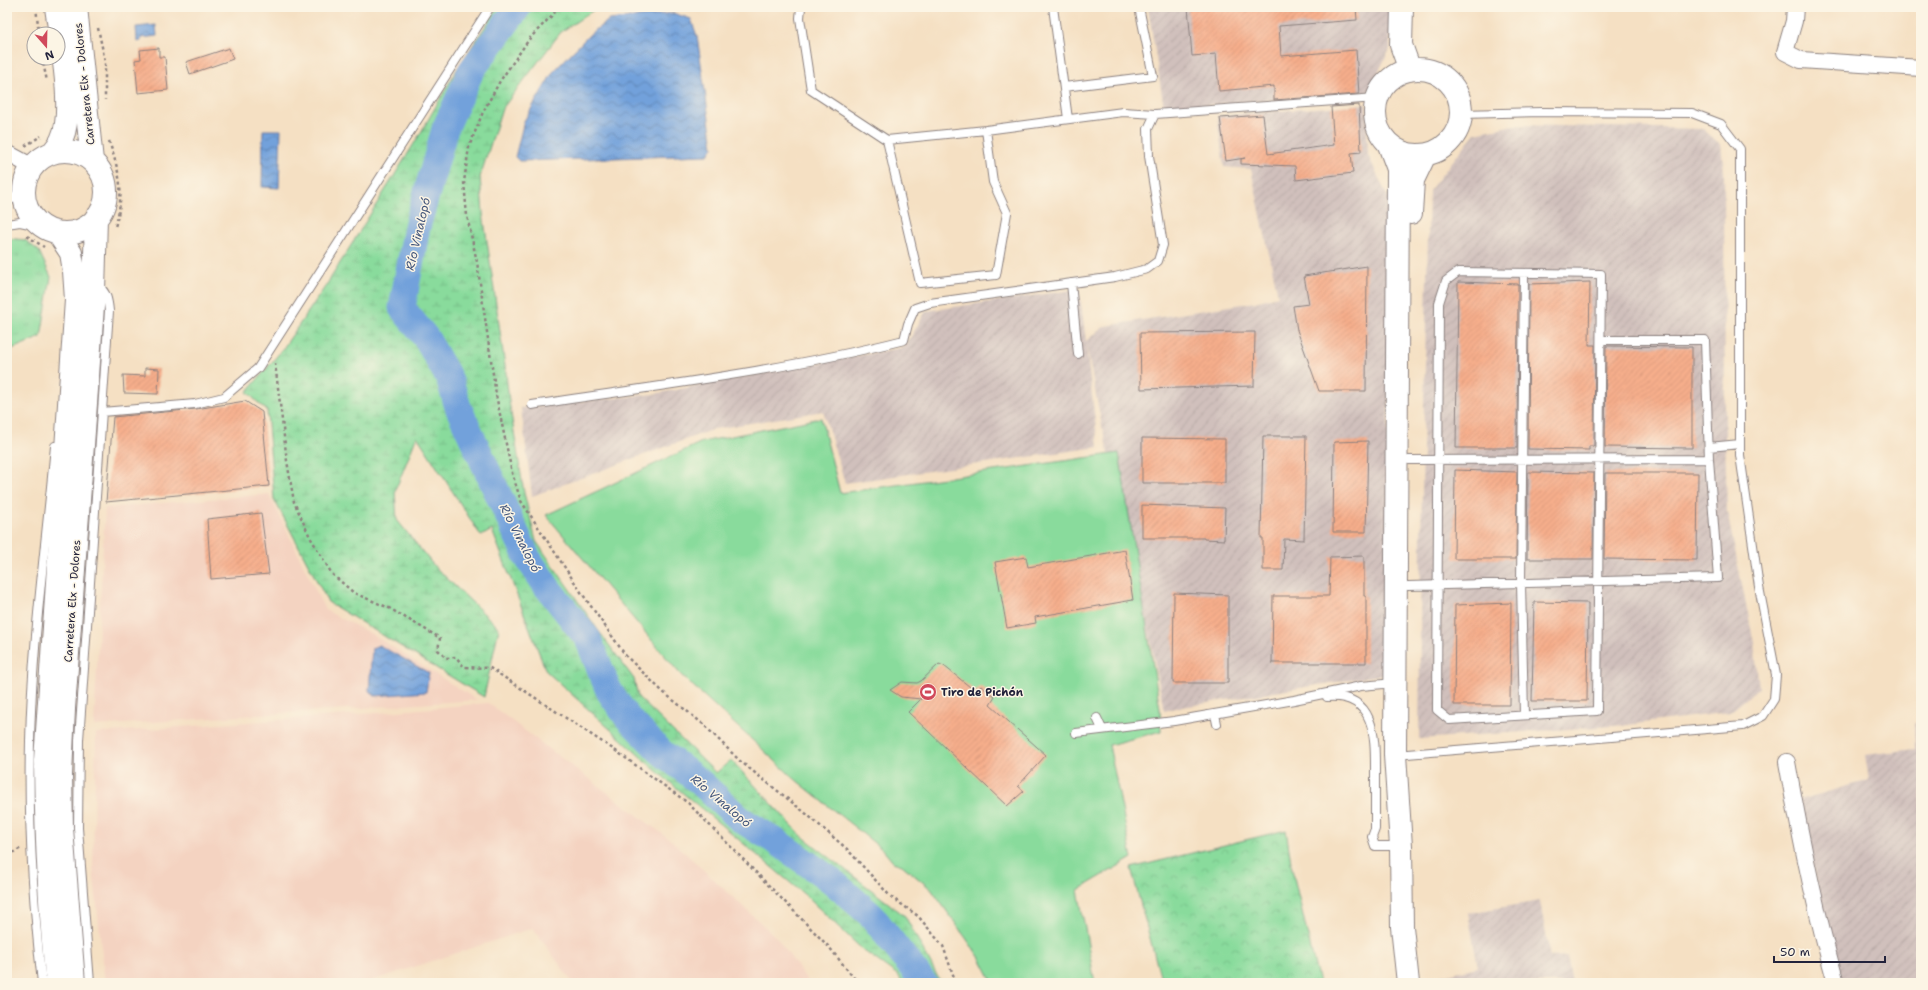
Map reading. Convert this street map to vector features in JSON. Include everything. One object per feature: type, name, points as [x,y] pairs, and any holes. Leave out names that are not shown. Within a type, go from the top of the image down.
[{"type":"main road","name":"Carretera Elx - Dolores","points":[[48,143],[62,139],[67,122],[67,102],[56,7]]},
{"type":"main road","points":[[1402,7],[1401,45],[1410,70]]},
{"type":"main road","name":"Carretera Elx - Dolores","points":[[77,12],[92,161]]},
{"type":"main road","points":[[1389,145],[1406,154],[1425,155],[1445,147],[1453,139],[1458,131],[1462,114],[1460,100],[1454,88],[1444,77],[1432,71],[1410,70],[1396,75],[1385,85],[1377,98],[1375,108],[1376,124],[1380,134],[1389,145],[1398,169],[1396,683],[1401,755]]},
{"type":"main road","points":[[48,143],[62,151],[73,152],[92,161],[100,170],[105,182],[105,201],[96,218],[83,229],[70,232],[51,230],[35,220],[16,183],[27,177],[19,159],[48,143]]},
{"type":"main road","points":[[1408,983],[1402,927],[1401,755],[1408,586],[1411,202],[1413,180],[1425,155]]},
{"type":"main road","name":"Carretera Elx - Dolores","points":[[74,983],[65,889],[61,775],[64,709],[94,284],[96,218]]},
{"type":"main road","name":"Carretera Elx - Dolores","points":[[51,230],[71,253],[76,300],[45,762],[46,844],[51,930],[57,983]]},
{"type":"street","points":[[1795,7],[1794,21],[1785,52],[1801,60],[1921,68]]},
{"type":"street","points":[[1787,762],[1799,827],[1825,945],[1836,983]]},
{"type":"lane","points":[[102,412],[195,404],[224,397],[258,368],[490,7]]},
{"type":"lane","points":[[801,7],[800,18],[811,90],[887,140],[986,130],[1123,112],[1155,114],[1377,98]]},
{"type":"lane","points":[[1053,7],[1068,119]]},
{"type":"lane","points":[[1064,87],[1153,76],[1139,7]]},
{"type":"lane","points":[[1401,755],[1743,726],[1763,716],[1774,699],[1776,675],[1759,587],[1740,455],[1740,149],[1721,124],[1692,113],[1543,112],[1462,114]]},
{"type":"lane","points":[[532,405],[737,374],[865,350],[904,340],[908,324],[915,308],[930,303],[1115,277],[1147,269],[1158,261],[1163,245],[1149,156],[1148,129],[1155,114]]},
{"type":"lane","points":[[887,140],[920,283],[996,275],[1007,213],[993,182],[986,130]]},
{"type":"lane","points":[[7,202],[16,183]]},
{"type":"lane","points":[[7,224],[20,222],[51,230]]},
{"type":"lane","points":[[1458,272],[1601,274],[1600,340],[1597,711],[1449,720],[1437,710],[1439,586],[1439,303],[1446,281],[1458,272]]},
{"type":"lane","points":[[1524,273],[1521,583],[1524,716]]},
{"type":"lane","points":[[1071,283],[1078,354]]},
{"type":"lane","points":[[90,983],[78,828],[79,740],[109,312],[108,300],[104,290],[94,284]]},
{"type":"lane","points":[[1408,586],[1718,578],[1709,459],[1704,340],[1600,340]]},
{"type":"lane","points":[[59,407],[71,378]]},
{"type":"lane","points":[[42,983],[30,843],[30,740],[34,677],[56,439]]},
{"type":"lane","points":[[1709,447],[1740,444]]},
{"type":"lane","points":[[1409,460],[1709,459]]},
{"type":"lane","points":[[1076,733],[1174,721],[1294,700],[1361,686],[1396,683]]},
{"type":"lane","points":[[1294,700],[1335,696],[1349,699],[1361,707],[1368,715],[1374,731],[1375,747],[1376,829],[1372,838],[1375,846],[1401,846]]},
{"type":"lane","points":[[1215,714],[1217,724]]},
{"type":"lane","points":[[1097,718],[1102,729]]},
{"type":"path","points":[[36,7],[38,26]]},
{"type":"path","points":[[560,7],[530,38],[500,81],[484,112],[469,147],[464,182],[467,216],[477,262],[496,395],[512,473],[521,501],[581,592],[626,656],[663,692],[703,724],[740,761],[803,811],[846,849],[890,896],[918,916],[943,946],[956,983]]},
{"type":"path","points":[[44,66],[48,87]]},
{"type":"path","points":[[16,183],[19,159],[23,148],[48,143]]},
{"type":"path","points":[[273,346],[286,461],[294,502],[310,537],[332,574],[354,593],[389,608],[440,638],[438,650],[446,658],[456,658],[464,667],[490,668],[616,751],[688,803],[829,947],[858,983]]},
{"type":"path","points":[[7,856],[30,843]]},
{"type":"shaded area","points":[[1148,7],[1390,7],[1390,49],[1368,92],[1164,108]]},
{"type":"shaded area","points":[[1366,104],[1368,155],[1390,202],[1386,674],[1164,710],[1143,603],[1102,426],[1086,344],[1098,447],[845,483],[823,411],[714,429],[532,496],[521,408],[654,394],[905,347],[926,311],[1079,289],[1086,341],[1105,326],[1255,302],[1278,296],[1251,169],[1224,167],[1217,116]]},
{"type":"shaded area","points":[[1514,125],[1703,129],[1721,145],[1724,172],[1725,433],[1727,512],[1754,643],[1759,688],[1730,712],[1627,725],[1419,739],[1421,535],[1429,191],[1475,133]]},
{"type":"shaded area","points":[[269,494],[325,610],[370,633],[477,700],[94,726],[105,508]]},
{"type":"shaded area","points":[[488,703],[672,841],[777,938],[809,983],[573,983],[533,928],[365,983],[105,983],[93,867],[96,733],[377,713]]},
{"type":"shaded area","points":[[1914,723],[1921,723],[1921,983],[1843,983],[1825,932],[1800,800],[1869,780],[1865,755],[1915,749]]},
{"type":"shaded area","points":[[1540,901],[1550,957],[1567,956],[1572,983],[1423,983],[1422,980],[1478,967],[1468,913]]},
{"type":"green space","points":[[498,7],[598,7],[561,32],[502,109],[480,177],[483,213],[509,401],[524,493],[536,541],[634,679],[638,697],[716,773],[731,760],[802,836],[905,916],[941,983],[902,983],[899,976],[864,951],[805,895],[654,769],[546,671],[492,530],[481,536],[417,436],[395,491],[397,520],[434,566],[499,628],[484,697],[328,602],[274,499],[267,411],[247,392],[282,350],[327,284],[420,134],[457,69]]},
{"type":"green space","points":[[7,238],[25,240],[39,251],[51,277],[41,337],[7,351]]},
{"type":"green space","name":"Tiro de Pichón","points":[[821,418],[840,493],[1119,453],[1160,709],[1161,731],[1109,745],[1132,858],[1078,890],[1095,983],[993,983],[980,958],[931,889],[902,865],[893,862],[883,850],[796,780],[681,675],[546,515],[702,442]]},
{"type":"green space","points":[[1286,830],[1292,869],[1319,983],[1162,983],[1131,868]]},
{"type":"water","points":[[673,13],[691,19],[697,36],[713,147],[708,155],[519,161],[515,157],[524,121],[553,72],[590,34],[609,20]]},
{"type":"water","points":[[156,25],[157,36],[141,38],[141,41],[137,42],[136,27]]},
{"type":"water","points":[[263,130],[281,130],[279,188],[262,187]]},
{"type":"water","points":[[379,645],[429,673],[426,692],[375,696],[369,691],[372,648]]},
{"type":"building","points":[[1188,7],[1356,7],[1357,20],[1279,26],[1281,56],[1356,50],[1359,94],[1274,100],[1274,86],[1219,91],[1216,54],[1192,56]]},
{"type":"building","points":[[159,48],[159,57],[165,57],[168,90],[138,93],[135,60],[141,59],[140,50]]},
{"type":"building","points":[[229,48],[233,59],[190,74],[186,62]]},
{"type":"building","points":[[1359,105],[1361,152],[1351,153],[1353,173],[1296,180],[1295,166],[1241,164],[1241,159],[1245,158],[1226,161],[1220,118],[1263,115],[1268,154],[1334,145],[1331,107]]},
{"type":"building","points":[[1367,266],[1366,391],[1319,391],[1297,330],[1293,306],[1309,304],[1304,276]]},
{"type":"building","points":[[1458,282],[1518,284],[1517,448],[1456,448]]},
{"type":"building","points":[[1590,282],[1589,345],[1595,345],[1594,446],[1589,446],[1589,450],[1528,449],[1529,284]]},
{"type":"building","points":[[1255,332],[1254,386],[1141,389],[1140,333]]},
{"type":"building","points":[[1606,346],[1692,347],[1692,448],[1605,447]]},
{"type":"building","points":[[145,368],[159,369],[158,394],[124,393],[123,375],[145,376]]},
{"type":"building","points":[[245,401],[262,412],[269,486],[106,502],[113,417],[196,409]]},
{"type":"building","points":[[1263,436],[1306,436],[1304,540],[1284,539],[1283,570],[1263,570],[1263,538],[1261,538]]},
{"type":"building","points":[[1142,438],[1225,439],[1225,483],[1142,483]]},
{"type":"building","points":[[1368,441],[1366,532],[1333,532],[1334,442]]},
{"type":"building","points":[[1455,470],[1517,472],[1516,559],[1454,559]]},
{"type":"building","points":[[1528,472],[1594,473],[1593,559],[1527,559]]},
{"type":"building","points":[[1605,473],[1698,473],[1697,560],[1604,559]]},
{"type":"building","points":[[1142,505],[1225,508],[1224,540],[1204,538],[1142,538]]},
{"type":"building","points":[[261,513],[269,574],[211,579],[207,519]]},
{"type":"building","points":[[1125,550],[1133,600],[1035,617],[1036,623],[1007,628],[995,562],[1026,557],[1028,567]]},
{"type":"building","points":[[1364,556],[1364,596],[1366,596],[1366,663],[1272,663],[1273,596],[1329,596],[1330,557]]},
{"type":"building","points":[[1174,593],[1228,595],[1228,683],[1173,683]]},
{"type":"building","points":[[1534,602],[1588,603],[1587,701],[1532,701]]},
{"type":"building","points":[[1511,603],[1510,705],[1454,705],[1455,605]]},
{"type":"building","points":[[939,664],[944,666],[975,691],[981,686],[995,697],[990,705],[1046,755],[1018,786],[1024,791],[1007,806],[908,712],[921,699],[901,697],[890,690],[902,682],[917,683],[921,681]]},
{"type":"waterway","name":"Río Vinalopó","points":[[518,7],[471,71],[445,129],[417,227],[402,308],[426,338],[449,378],[458,407],[527,557],[547,587],[588,639],[609,691],[627,717],[661,752],[700,782],[740,819],[777,842],[832,881],[872,916],[924,983]]},
{"type":"place","name":"Tiro de Pichón","points":[[928,692]]}]
